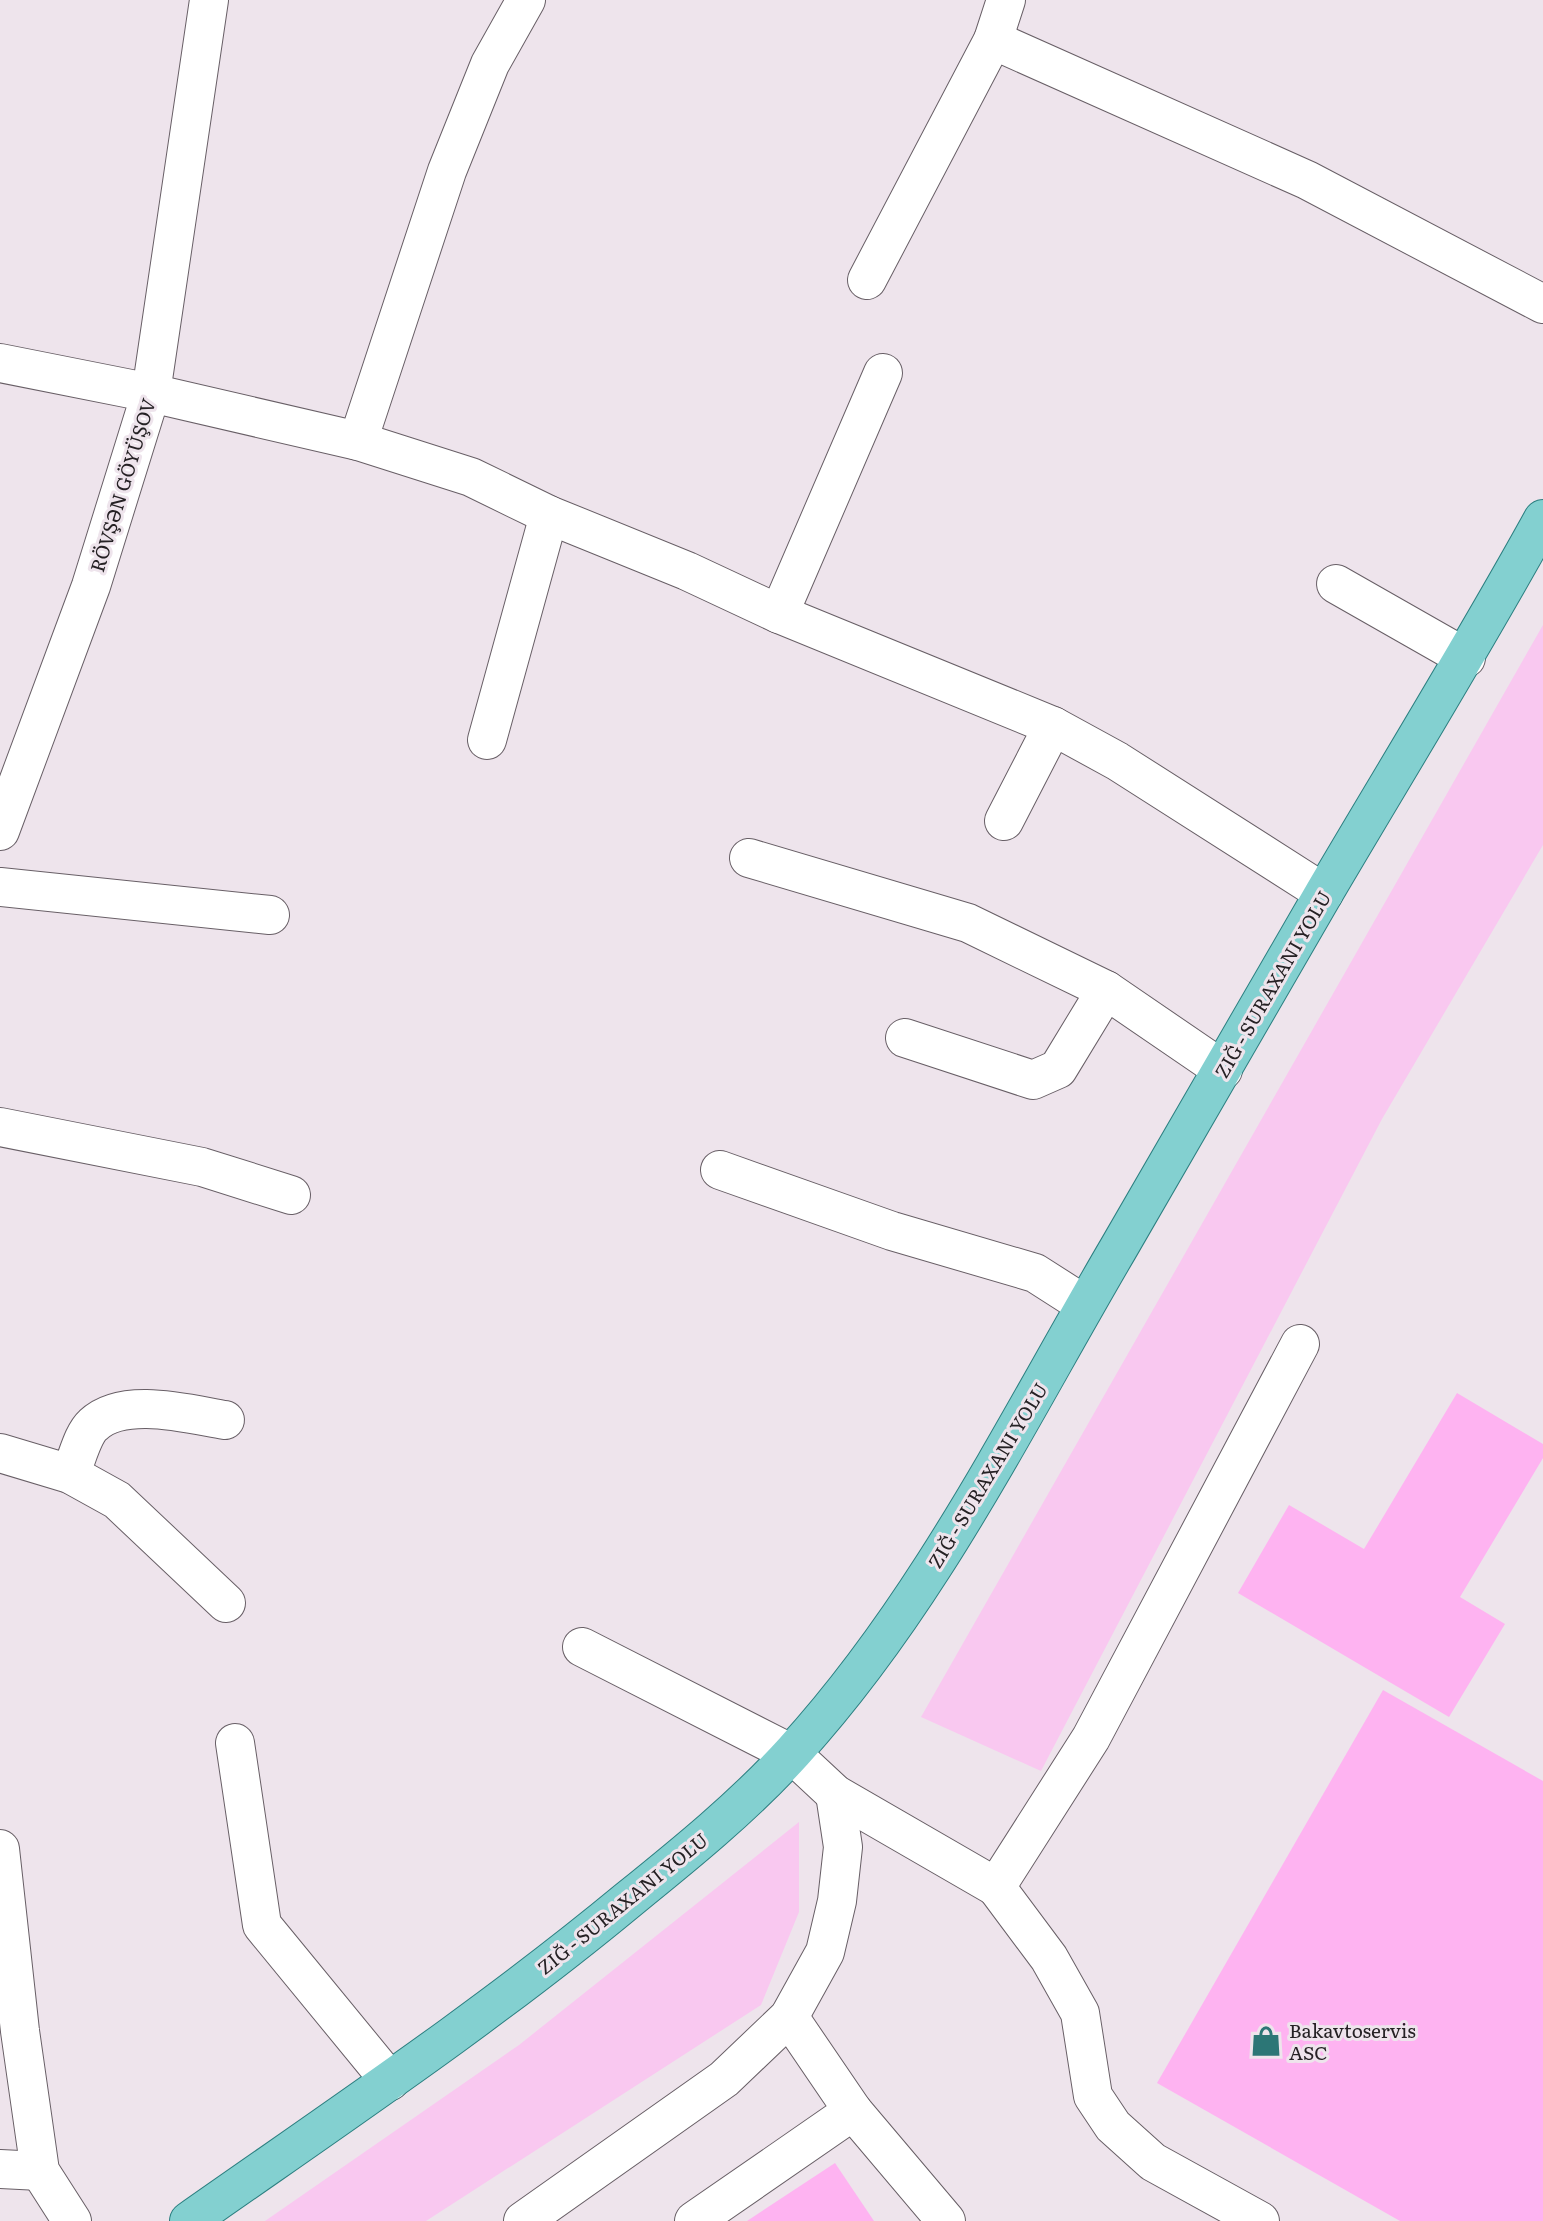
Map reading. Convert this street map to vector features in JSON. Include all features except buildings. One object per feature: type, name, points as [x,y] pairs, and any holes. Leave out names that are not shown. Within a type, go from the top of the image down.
[{"type":"main road","points":[[188,2221],[390,2081],[574,1945],[691,1849],[792,1754],[872,1656],[937,1560],[1019,1425],[1085,1305],[1324,892],[1466,658],[1543,519]]},
{"type":"street","name":"RÖVŞƏN GÖYÜŞOV","points":[[0,831],[91,586],[151,393],[209,0]]},
{"type":"street","points":[[358,441],[447,171],[490,64],[526,0]]},
{"type":"street","points":[[867,281],[993,40],[1006,0]]},
{"type":"street","points":[[993,40],[1307,180],[1543,304]]},
{"type":"street","points":[[0,363],[151,393],[358,441],[471,477],[549,515],[687,571],[779,614],[1053,726],[1117,761],[1324,892]]},
{"type":"street","points":[[779,614],[883,373]]},
{"type":"street","points":[[487,740],[549,515]]},
{"type":"street","points":[[1336,584],[1466,658]]},
{"type":"street","points":[[1003,821],[1053,726]]},
{"type":"street","points":[[749,858],[968,923],[1106,989],[1223,1070]]},
{"type":"street","points":[[0,887],[270,915]]},
{"type":"street","points":[[905,1038],[1033,1080],[1058,1069],[1106,989]]},
{"type":"street","points":[[0,1127],[202,1167],[290,1195]]},
{"type":"street","points":[[720,1170],[892,1231],[1035,1273],[1085,1305]]},
{"type":"street","points":[[996,1887],[1091,1738],[1300,1344]]},
{"type":"street","points":[[70,1474],[92,1425],[114,1412],[149,1409],[225,1420]]},
{"type":"street","points":[[0,1453],[70,1474],[117,1500],[226,1603]]},
{"type":"street","points":[[582,1647],[792,1754],[835,1794],[996,1887],[1049,1958],[1080,2013],[1093,2095],[1113,2126],[1153,2162],[1260,2221]]},
{"type":"street","points":[[235,1743],[262,1925],[390,2081]]},
{"type":"street","points":[[523,2221],[723,2079],[789,2017],[825,1952],[837,1901],[843,1847],[835,1794]]},
{"type":"street","points":[[0,1849],[20,2031],[40,2171],[72,2221]]},
{"type":"street","points":[[789,2017],[853,2111],[946,2221]]},
{"type":"street","points":[[694,2221],[853,2111]]},
{"type":"street","points":[[0,2169],[40,2171]]},
{"type":"shaded area","points":[[1543,625],[1543,845],[1382,1119],[1041,1771],[921,1717]]},
{"type":"shaded area","points":[[799,1822],[799,1912],[761,2005],[426,2221],[265,2221],[519,2045]]},
{"type":"place","name":"Bakavtoservis ASC","points":[[1266,2041]]}]
